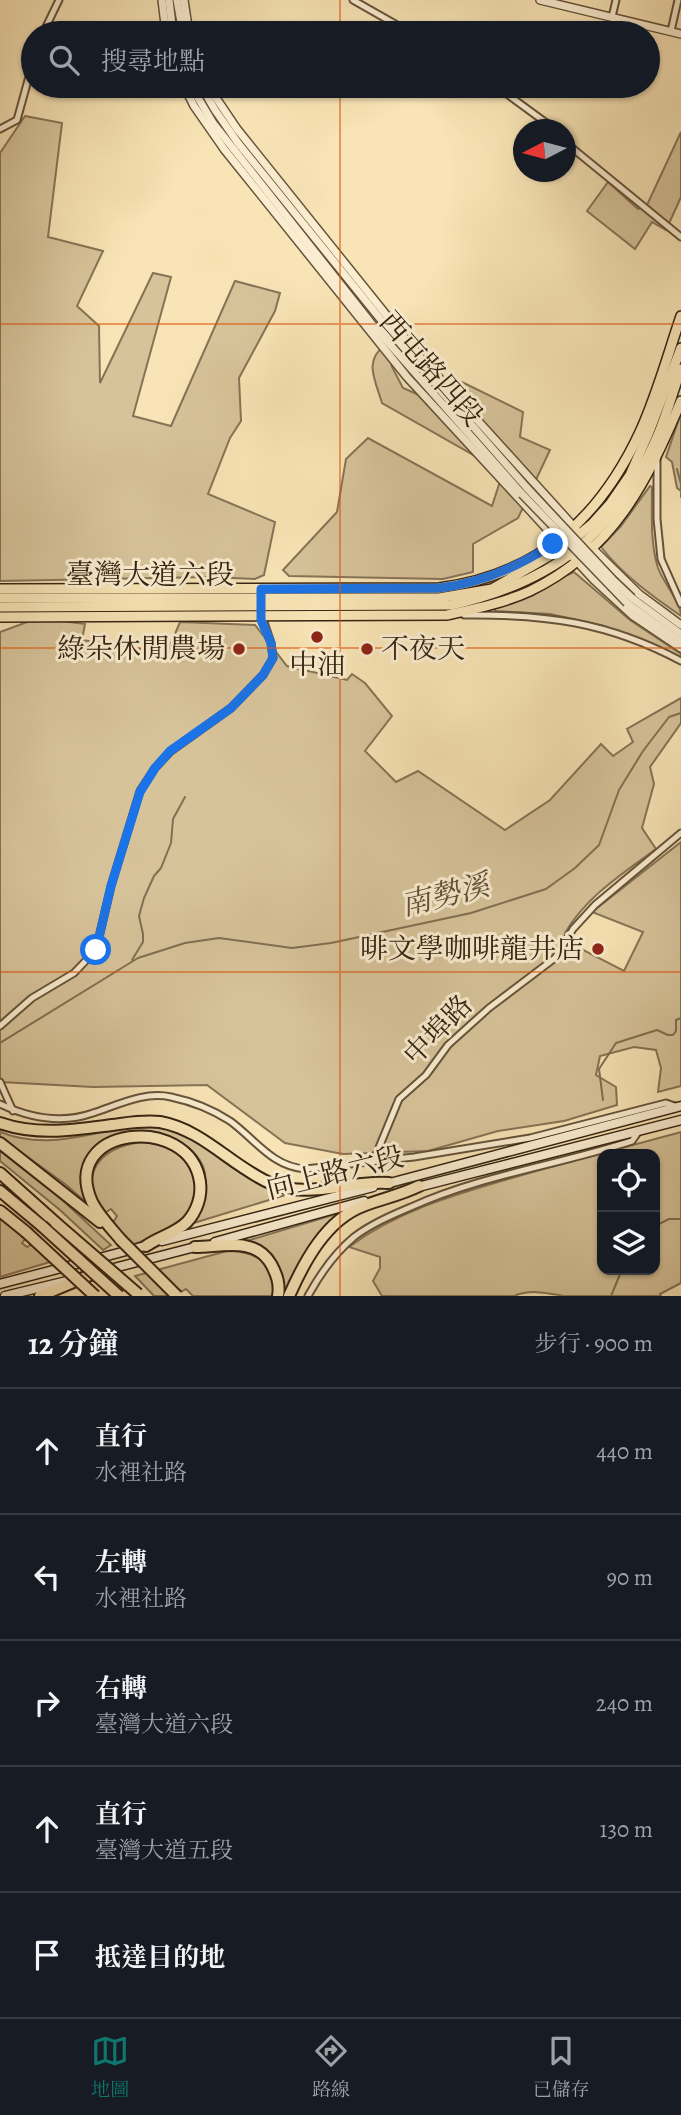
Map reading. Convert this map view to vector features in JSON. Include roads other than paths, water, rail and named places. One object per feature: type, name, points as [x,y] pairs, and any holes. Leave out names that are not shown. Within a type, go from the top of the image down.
[{"type":"highway","points":[[0,1124],[44,1132],[137,1121],[163,1123],[193,1133],[260,1178],[288,1188],[303,1191],[372,1182],[389,1183]]},
{"type":"highway","points":[[121,1240],[94,1205],[87,1182],[89,1169],[98,1152],[107,1144],[131,1136],[152,1138],[170,1144],[186,1154],[196,1169],[200,1186],[197,1205],[186,1222],[146,1245]]},
{"type":"highway","points":[[0,1143],[121,1240],[177,1296]]},
{"type":"highway","points":[[0,1172],[139,1295]]},
{"type":"highway","points":[[289,1296],[312,1253],[343,1217],[361,1207],[419,1186]]},
{"type":"highway","points":[[0,1191],[119,1296]]},
{"type":"highway","points":[[1,1212],[95,1296]]},
{"type":"highway","points":[[195,1247],[234,1244],[259,1251],[273,1268],[279,1284],[278,1296]]},
{"type":"highway","points":[[40,1296],[94,1273]]},
{"type":"main road","points":[[583,538],[635,442],[681,316]]},
{"type":"main road","points":[[583,538],[630,475],[681,348]]},
{"type":"main road","points":[[566,551],[613,513],[631,489],[659,434],[681,369]]},
{"type":"main road","points":[[566,551],[624,513],[657,457],[681,401]]},
{"type":"main road","name":"臺灣大道六段","points":[[0,598],[439,588],[460,586],[507,570],[532,558],[566,551]]},
{"type":"main road","name":"臺灣大道六段","points":[[0,589],[439,598],[492,589],[566,551]]},
{"type":"main road","name":"臺灣大道六段","points":[[0,617],[451,605],[509,590],[543,573],[566,551]]},
{"type":"main road","name":"臺灣大道六段","points":[[0,607],[446,615],[529,591],[566,551]]},
{"type":"main road","name":"向上路六段","points":[[0,1284],[680,1106]]},
{"type":"main road","name":"向上路六段","points":[[5,1296],[419,1186],[681,1120]]},
{"type":"street","points":[[49,21],[59,0]]},
{"type":"street","points":[[162,0],[165,21]]},
{"type":"street","points":[[169,0],[172,21]]},
{"type":"street","points":[[177,0],[181,21]]},
{"type":"street","points":[[184,0],[187,21]]},
{"type":"street","points":[[353,0],[390,21]]},
{"type":"street","points":[[540,0],[629,21]]},
{"type":"street","points":[[612,17],[615,0]]},
{"type":"street","points":[[671,31],[678,0]]},
{"type":"street","points":[[660,28],[681,33]]},
{"type":"street","points":[[0,129],[17,120],[23,98]]},
{"type":"street","name":"西屯路四段","points":[[190,98],[224,149],[379,344],[431,403],[566,551],[632,615],[681,648]]},
{"type":"street","name":"西屯路四段","points":[[197,98],[220,132],[402,360],[613,580],[629,601],[681,642]]},
{"type":"street","name":"西屯路四段","points":[[208,98],[246,152],[525,491]]},
{"type":"street","name":"西屯路四段","points":[[216,98],[237,129],[419,357],[583,538],[639,594],[681,625]]},
{"type":"street","points":[[512,98],[541,119]]},
{"type":"street","points":[[576,152],[681,237]]},
{"type":"street","points":[[419,357],[442,392]]},
{"type":"street","points":[[402,360],[431,403]]},
{"type":"street","points":[[659,434],[657,519],[661,559],[681,604]]},
{"type":"street","points":[[0,1026],[32,998],[74,973],[96,950],[111,886],[140,792],[170,751],[231,708],[263,675],[273,658],[261,612],[261,593]]},
{"type":"street","name":"西屯路四段","points":[[629,601],[681,634]]},
{"type":"street","points":[[446,615],[506,614],[567,620],[612,630],[681,661]]},
{"type":"street","name":"中埠路","points":[[373,1162],[399,1099],[426,1075],[448,1045],[489,1008],[555,958],[573,929],[595,905],[681,833]]},
{"type":"street","points":[[0,1082],[13,1111]]},
{"type":"street","points":[[0,1104],[13,1111],[48,1119],[65,1119],[92,1114],[130,1099],[169,1096],[226,1119],[271,1158],[305,1169],[373,1162],[530,1138],[666,1102],[680,1106]]},
{"type":"street","points":[[308,1296],[319,1276],[344,1247],[367,1228],[392,1215],[467,1185],[632,1141],[639,1131]]},
{"type":"waterway","name":"南勢溪","points":[[677,469],[681,484]]},
{"type":"waterway","name":"南勢溪","points":[[0,1043],[138,958],[185,943],[219,938],[292,948],[331,943],[471,913],[546,889],[575,868],[599,845],[619,790],[643,751],[669,717],[681,713]]},
{"type":"waterway","name":"南勢溪","points":[[132,960],[143,942],[139,916],[144,898],[154,876],[161,868],[171,843],[173,819],[185,797]]},
{"type":"waterway","points":[[603,1100],[599,1069],[616,1043],[657,1030],[673,1035],[676,1031],[676,1020],[681,1018]]},
{"type":"waterway","points":[[660,1224],[669,1219],[681,1219]]},
{"type":"waterway","points":[[611,1296],[620,1275]]},
{"type":"place","name":"中油","points":[[317,637]]},
{"type":"place","name":"綠朵休閒農場","points":[[239,649]]},
{"type":"place","name":"不夜天","points":[[367,649]]},
{"type":"place","name":"啡文學咖啡龍井店","points":[[598,949]]}]
